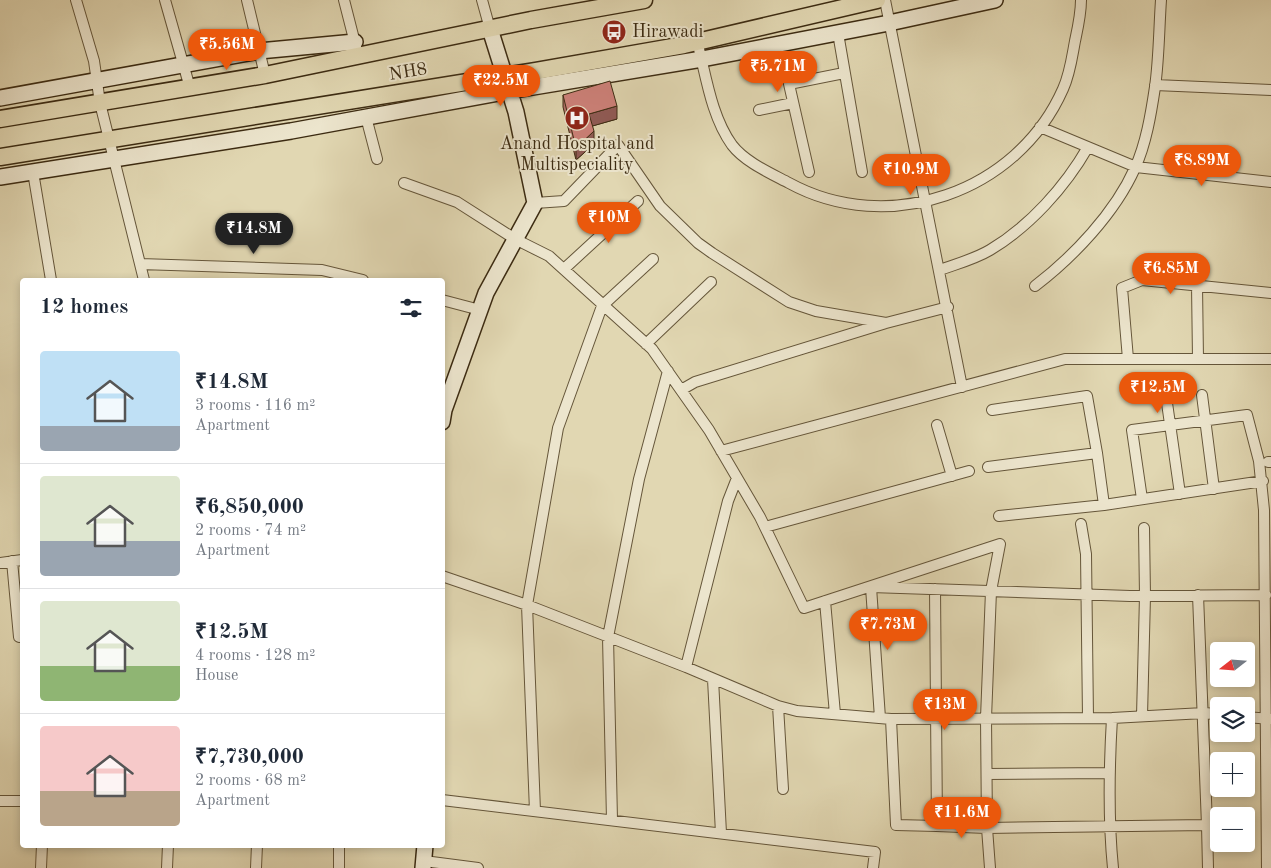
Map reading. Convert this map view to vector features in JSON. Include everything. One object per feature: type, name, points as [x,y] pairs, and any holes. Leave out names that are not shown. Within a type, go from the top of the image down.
[{"type":"main road","name":"NH8","points":[[0,119],[265,75],[357,49],[490,29],[644,0]]},
{"type":"main road","name":"NH8","points":[[0,157],[507,84],[878,0]]},
{"type":"street","points":[[76,0],[94,61],[100,103],[144,278]]},
{"type":"street","points":[[165,0],[190,88]]},
{"type":"street","points":[[247,0],[265,75]]},
{"type":"street","points":[[0,98],[97,82],[183,63],[259,51],[357,49],[344,0]]},
{"type":"street","points":[[445,403],[447,388],[486,293],[535,203],[516,112],[482,0]]},
{"type":"street","points":[[885,0],[948,307],[962,387]]},
{"type":"street","points":[[0,177],[114,160],[366,117],[507,84],[702,59],[890,23],[995,0]]},
{"type":"street","points":[[697,41],[711,96],[720,122],[733,145],[754,163],[806,192],[845,203],[861,205],[926,202],[953,194],[985,178],[1030,140],[1050,113],[1066,80],[1081,11],[1081,0]]},
{"type":"street","points":[[1035,286],[1074,253],[1124,190],[1136,167],[1149,121],[1156,85],[1161,0]]},
{"type":"street","points":[[838,33],[862,172]]},
{"type":"street","points":[[809,172],[789,84],[844,73]]},
{"type":"street","points":[[1156,85],[1271,90]]},
{"type":"street","points":[[760,110],[793,103]]},
{"type":"street","points":[[366,117],[377,159]]},
{"type":"street","points":[[1040,126],[1136,167],[1271,182]]},
{"type":"street","points":[[535,203],[564,202],[618,145],[660,206],[698,243],[712,253],[789,302],[816,310],[886,323]]},
{"type":"street","points":[[940,270],[988,251],[1019,230],[1061,185],[1088,147]]},
{"type":"street","points":[[33,172],[52,278]]},
{"type":"street","points":[[404,183],[457,202],[515,239],[549,256],[646,344],[682,390],[721,450],[765,527],[804,608],[1000,544],[991,591],[986,718],[987,828],[990,868]]},
{"type":"street","points":[[564,269],[638,201]]},
{"type":"street","points":[[535,811],[527,605],[558,428],[602,306],[653,259]]},
{"type":"street","points":[[140,264],[322,270],[355,278]]},
{"type":"street","points":[[1128,359],[1122,288],[1142,280],[1271,293]]},
{"type":"street","points":[[646,344],[711,282]]},
{"type":"street","points":[[1197,285],[1198,359]]},
{"type":"street","points":[[445,301],[480,310]]},
{"type":"street","points":[[682,390],[695,382],[886,323],[948,307]]},
{"type":"street","points":[[721,450],[1065,359],[1271,359]]},
{"type":"street","points":[[612,820],[608,637],[639,479],[668,371]]},
{"type":"street","points":[[1202,395],[1214,488]]},
{"type":"street","points":[[992,410],[1087,396],[1104,505]]},
{"type":"street","points":[[1166,396],[1180,494]]},
{"type":"street","points":[[1142,499],[1132,430],[1247,415],[1263,481],[1269,556],[1266,595],[1269,719],[1268,863]]},
{"type":"street","points":[[937,426],[952,476]]},
{"type":"street","points":[[988,467],[1097,453]]},
{"type":"street","points":[[765,527],[969,471]]},
{"type":"street","points":[[686,667],[728,501],[737,478]]},
{"type":"street","points":[[999,516],[1104,505],[1263,481]]},
{"type":"street","points":[[1081,524],[1086,554],[1088,718]]},
{"type":"street","points":[[1142,716],[1145,596],[1144,528]]},
{"type":"street","points":[[0,563],[17,561],[19,637]]},
{"type":"street","points":[[445,577],[527,605],[686,667],[778,706],[797,711],[886,718],[937,719],[1112,718],[1210,713]]},
{"type":"street","points":[[871,587],[1145,596],[1266,595]]},
{"type":"street","points":[[871,587],[896,825],[987,828],[1208,825]]},
{"type":"street","points":[[936,589],[937,826]]},
{"type":"street","points":[[1198,595],[1204,713],[1208,868]]},
{"type":"street","points":[[825,601],[835,714]]},
{"type":"street","points":[[713,679],[721,833]]},
{"type":"street","points":[[778,706],[783,790]]},
{"type":"street","points":[[1112,718],[1109,825],[1113,868]]},
{"type":"street","points":[[1255,718],[1269,719]]},
{"type":"street","points":[[986,774],[1109,773]]},
{"type":"street","points":[[445,800],[875,852],[873,868]]},
{"type":"street","points":[[0,801],[20,801]]},
{"type":"street","points":[[41,868],[42,848]]},
{"type":"street","points":[[167,868],[168,848]]},
{"type":"street","points":[[256,848],[256,868]]},
{"type":"street","points":[[339,848],[339,868]]},
{"type":"street","points":[[425,848],[424,864],[478,868]]},
{"type":"building","points":[[610,81],[617,106],[589,114],[594,131],[576,148],[563,95]]},
{"type":"place","name":"Hirawadi","points":[[614,32]]},
{"type":"place","name":"Anand Hospital and Multispeciality","points":[[577,118]]}]
